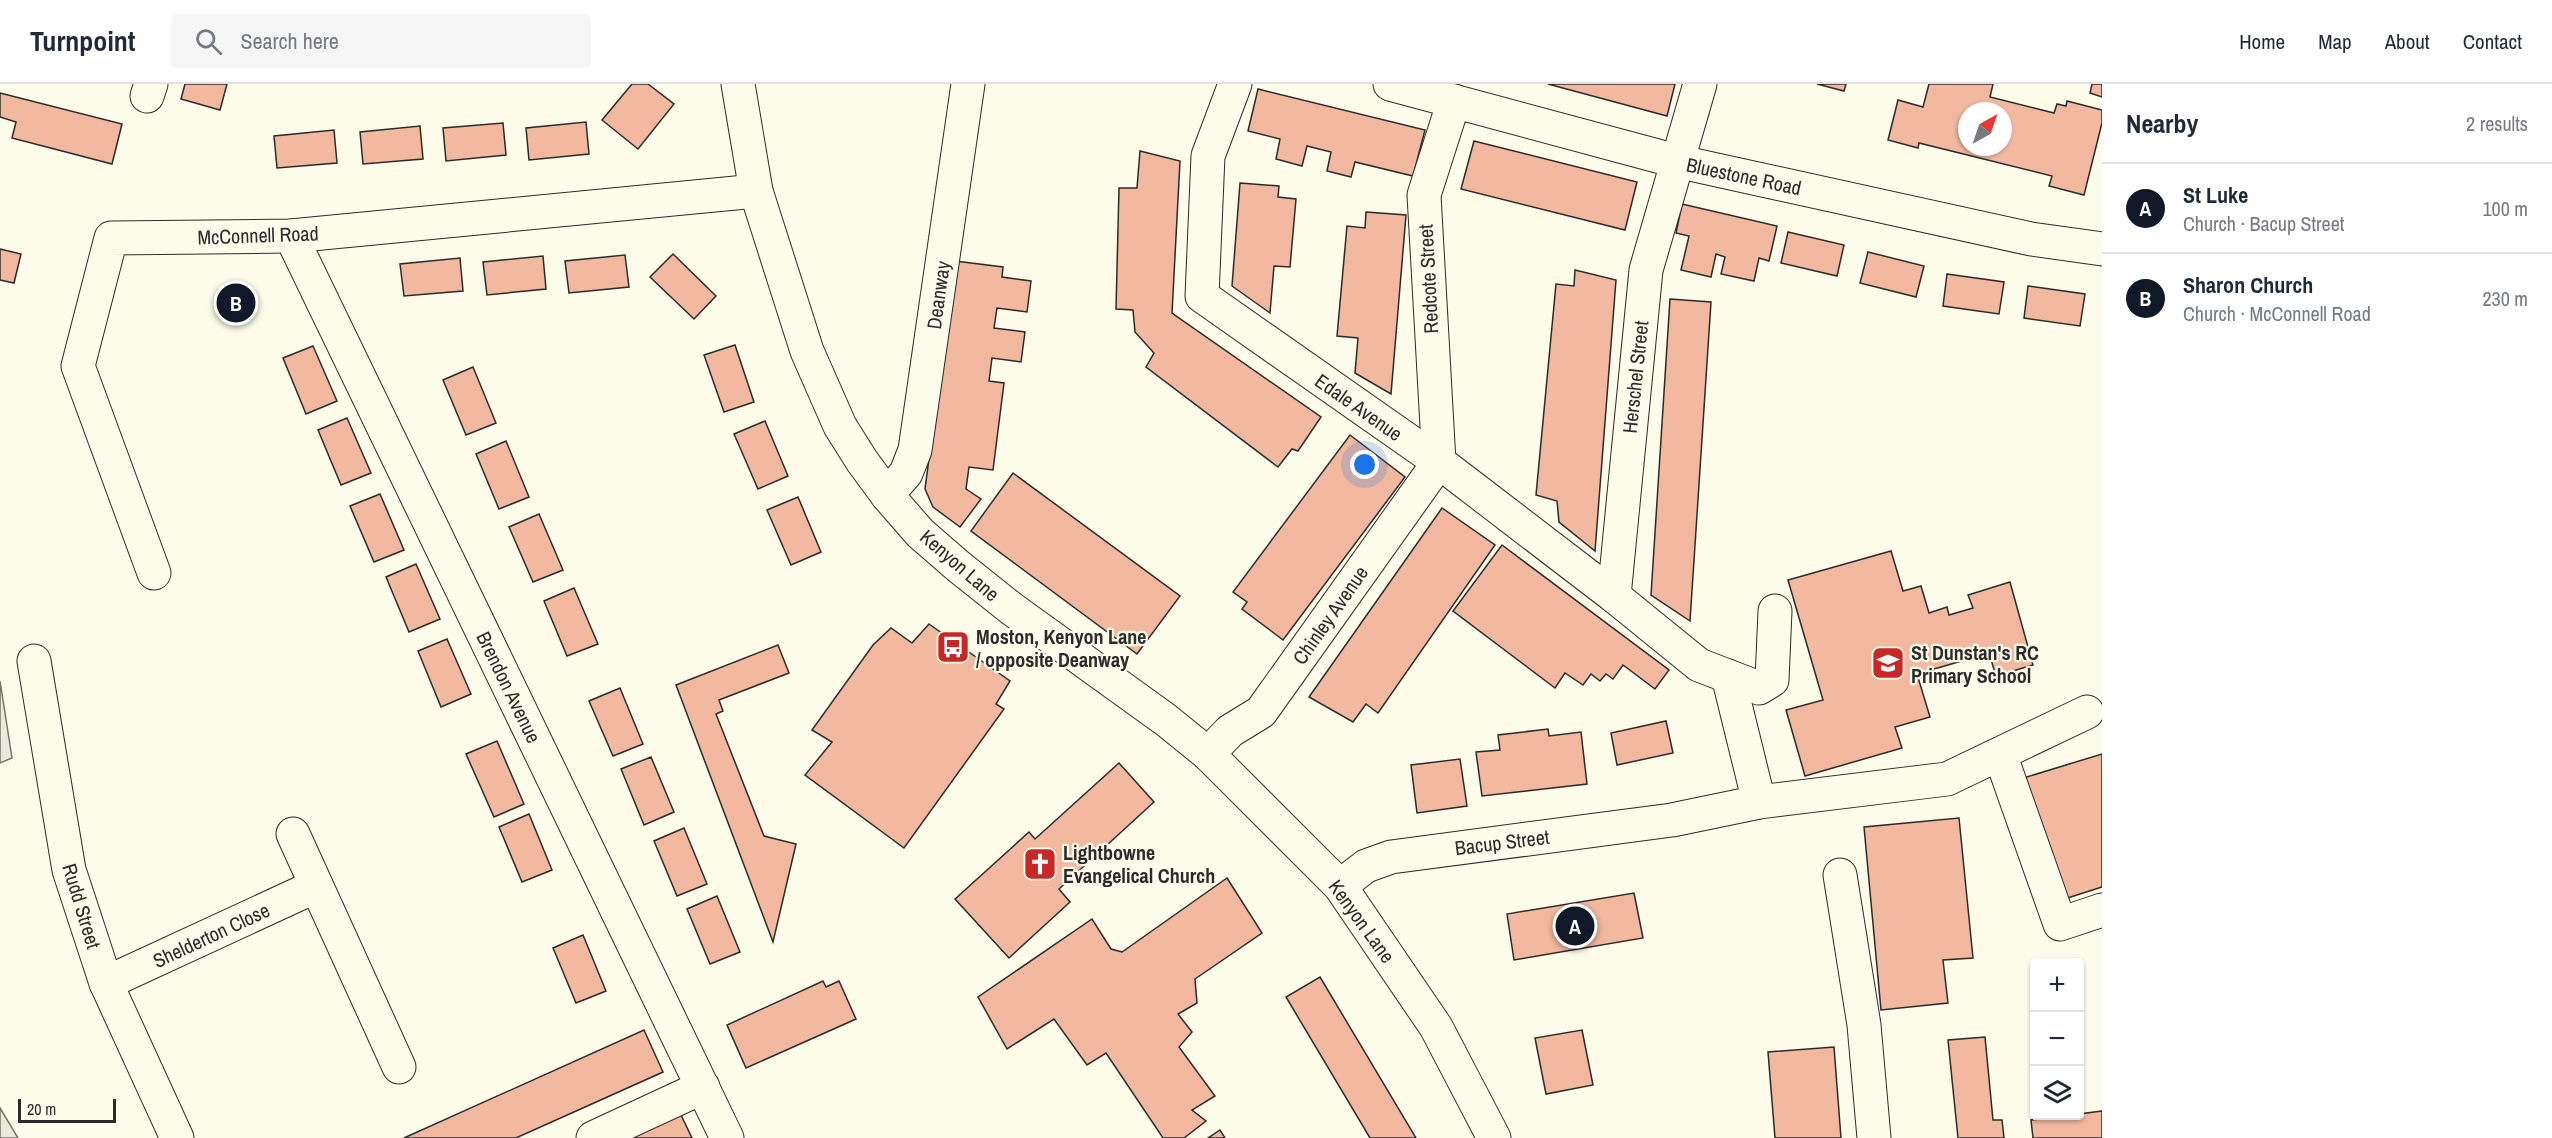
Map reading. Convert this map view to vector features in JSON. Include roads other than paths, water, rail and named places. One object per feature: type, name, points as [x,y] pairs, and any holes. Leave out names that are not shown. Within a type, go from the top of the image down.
[{"type":"street","name":"Kenyon Lane","points":[[738,84],[756,191],[811,362],[840,426],[887,495],[920,532],[958,566],[1012,609],[1166,720],[1208,754],[1340,886],[1436,1027],[1494,1138]]},
{"type":"street","name":"Edale Avenue","points":[[1235,84],[1208,156],[1202,296],[1438,462],[1614,596],[1699,665],[1759,688],[1772,680],[1775,610]]},
{"type":"street","name":"Bluestone Road","points":[[1390,84],[1676,161],[2031,239],[2102,249]]},
{"type":"street","name":"Herschel Street","points":[[1614,596],[1646,270],[1700,84]]},
{"type":"street","name":"Deanway","points":[[887,495],[906,473],[915,450],[966,85]]},
{"type":"street","name":"Redcote Street","points":[[1438,462],[1424,195],[1454,101]]},
{"type":"street","name":"McConnell Road","points":[[154,573],[78,366],[111,238],[291,236],[756,191]]},
{"type":"street","name":"Brendon Avenue","points":[[291,236],[727,1138]]},
{"type":"street","name":"Chinley Avenue","points":[[1208,754],[1230,731],[1261,712],[1438,462]]},
{"type":"street","name":"Rudd Street","points":[[34,661],[69,870],[106,983],[177,1138]]},
{"type":"street","points":[[1728,676],[1759,802]]},
{"type":"street","name":"Bacup Street","points":[[1340,886],[1366,866],[1391,856],[1672,820],[1759,802],[1947,779],[2087,712]]},
{"type":"street","points":[[2000,754],[2060,924],[2102,910]]},
{"type":"street","points":[[293,834],[399,1067]]},
{"type":"street","points":[[1840,875],[1864,1025],[1874,1138]]},
{"type":"street","name":"Shelderton Close","points":[[106,983],[316,886]]},
{"type":"street","points":[[593,1138],[703,1088]]},
{"type":"place","name":"Sharon Church","points":[[236,303]]},
{"type":"place","name":"Moston, Kenyon Lane / opposite Deanway","points":[[953,647]]},
{"type":"place","name":"St Dunstan's RC Primary School","points":[[1888,663]]},
{"type":"place","name":"Lightbowne Evangelical Church","points":[[1040,864]]},
{"type":"place","name":"St Luke","points":[[1575,926]]}]
